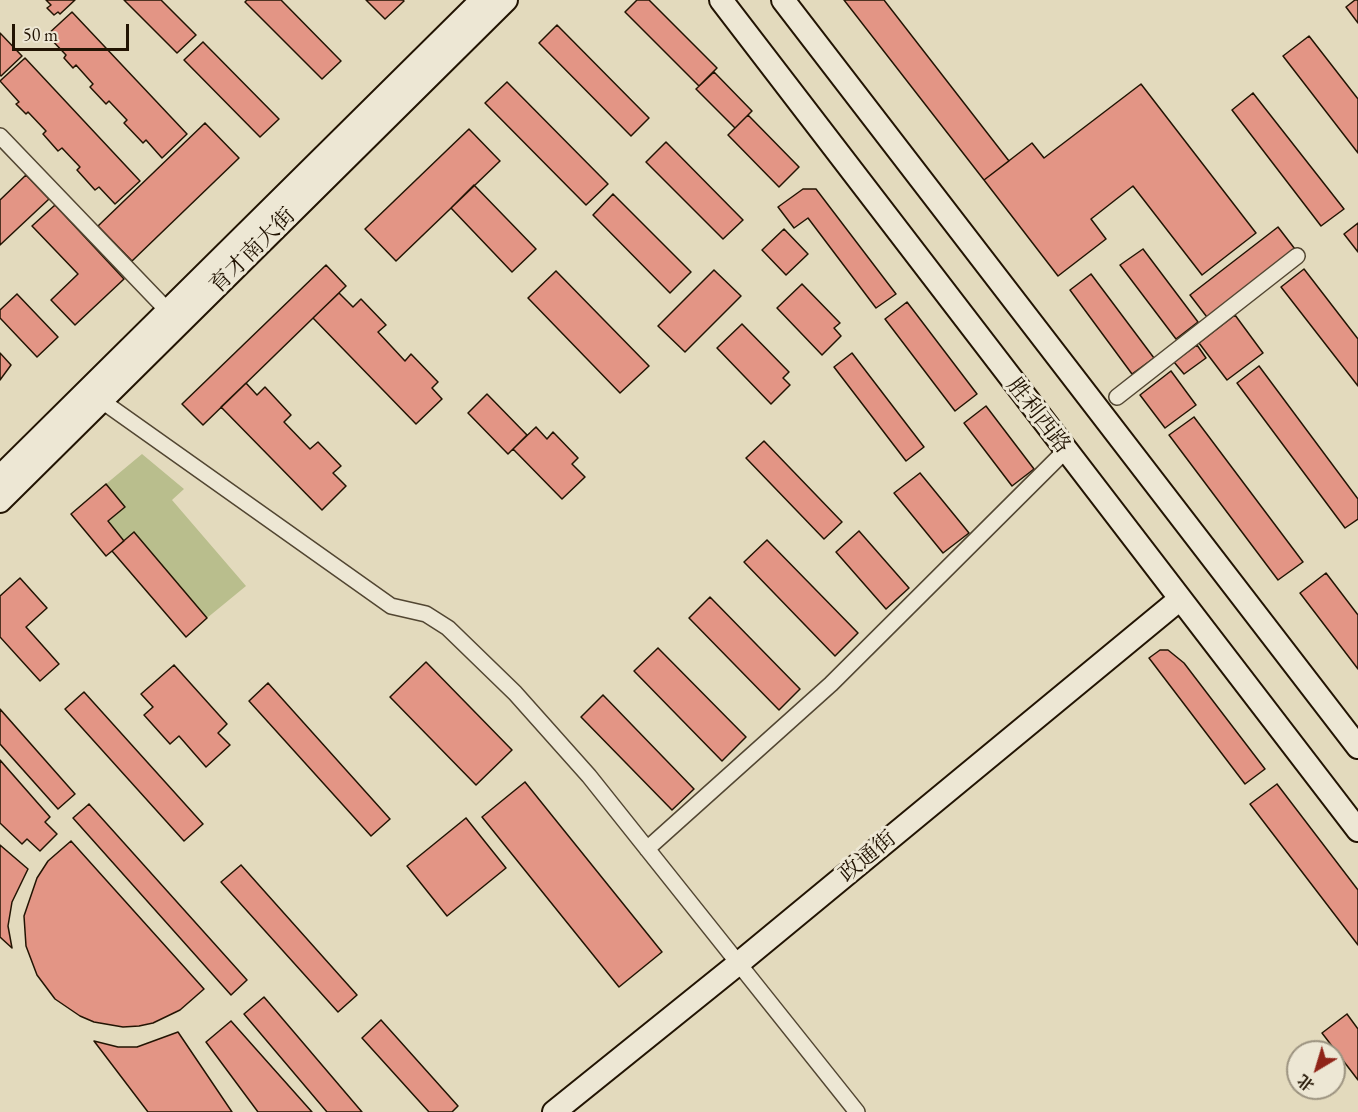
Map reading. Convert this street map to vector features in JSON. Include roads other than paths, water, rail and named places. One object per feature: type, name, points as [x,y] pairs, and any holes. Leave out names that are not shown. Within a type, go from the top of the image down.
[{"type":"main road","name":"育才南大街","points":[[0,477],[482,0]]},
{"type":"main road","name":"育才南大街","points":[[0,501],[506,0]]},
{"type":"main road","name":"胜利西路","points":[[721,0],[1358,830]]},
{"type":"main road","points":[[783,0],[1358,747]]},
{"type":"main road","name":"政通街","points":[[554,1112],[739,963],[1180,599]]},
{"type":"street","points":[[0,136],[168,311]]},
{"type":"street","points":[[1117,397],[1297,256]]},
{"type":"street","points":[[102,401],[391,606],[426,614],[448,628],[515,693],[589,776],[858,1112]]},
{"type":"street","points":[[647,849],[831,684],[1065,451]]}]
